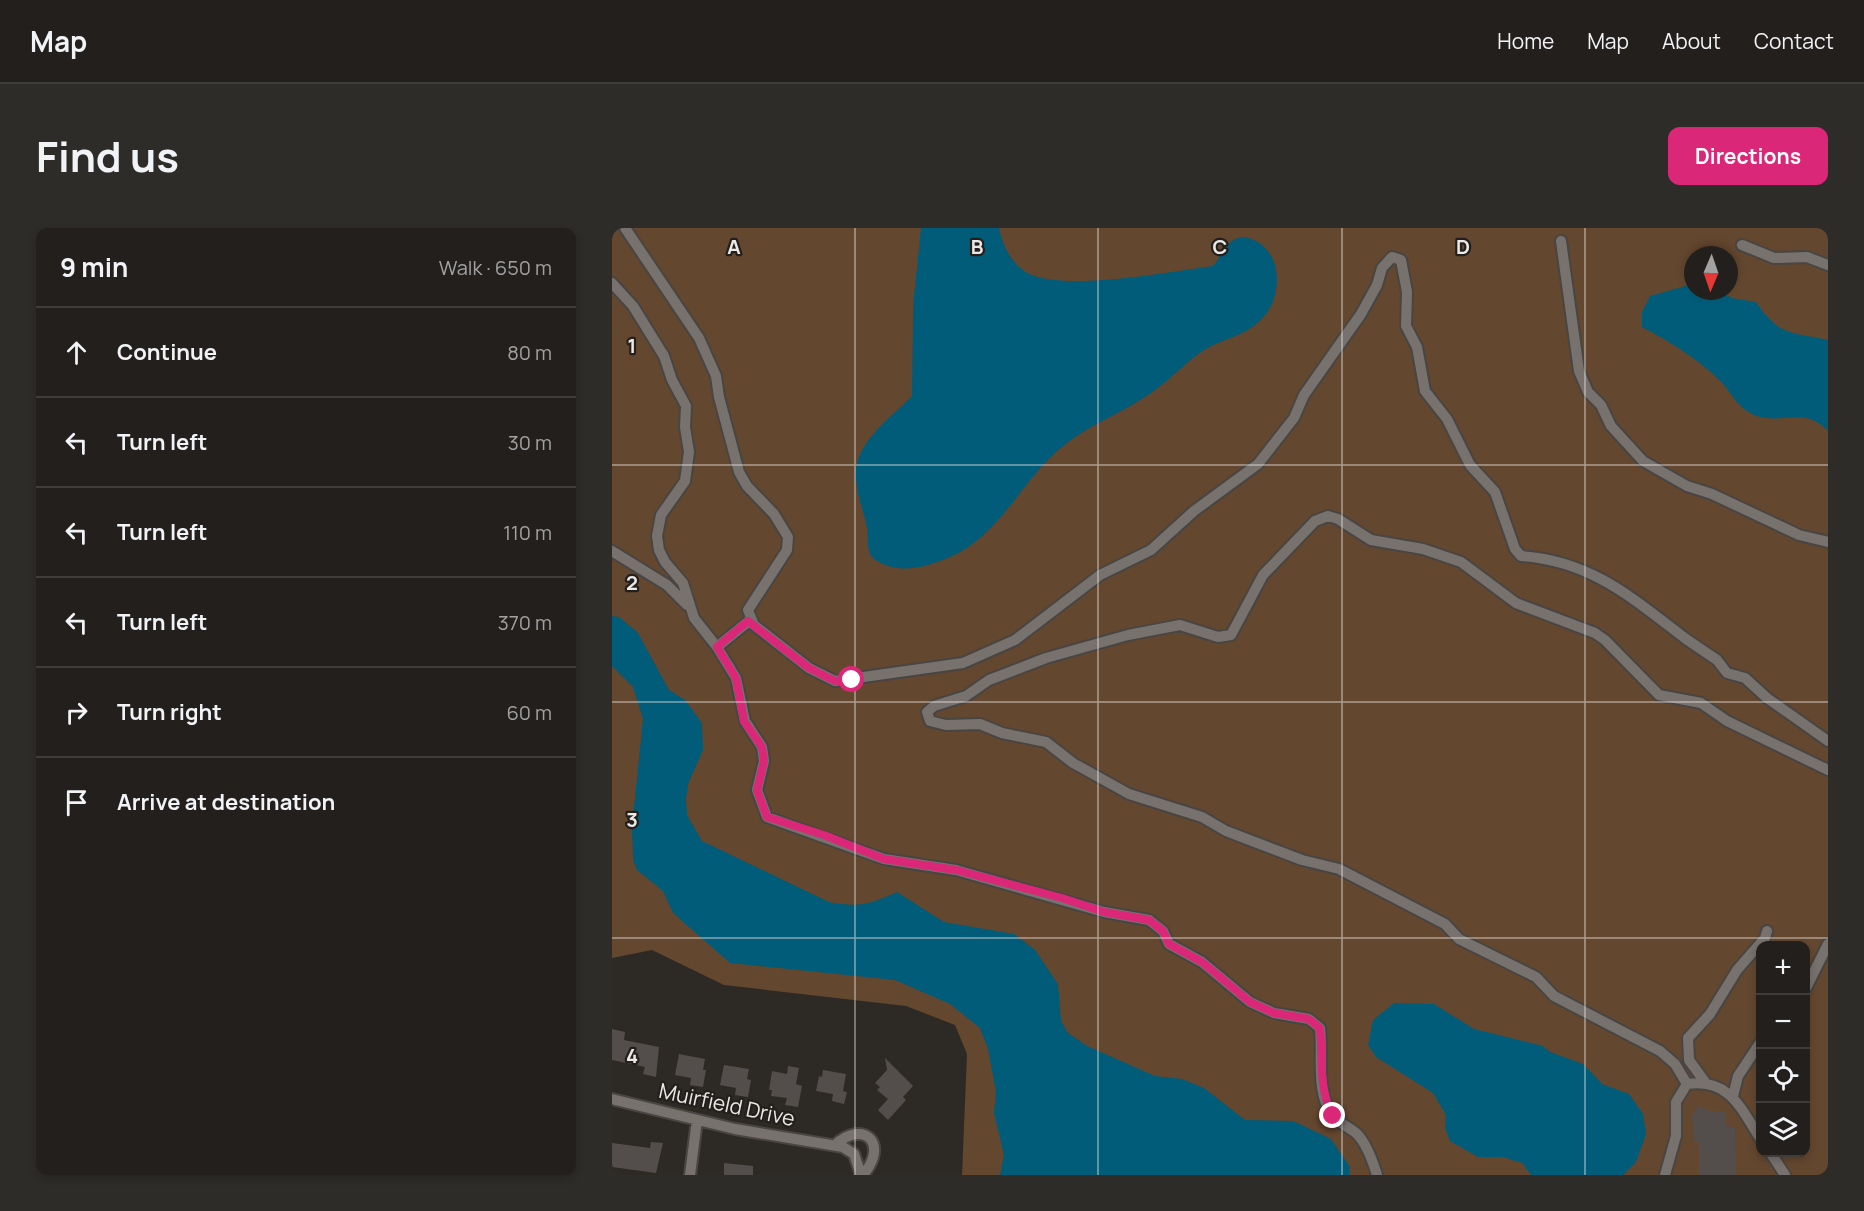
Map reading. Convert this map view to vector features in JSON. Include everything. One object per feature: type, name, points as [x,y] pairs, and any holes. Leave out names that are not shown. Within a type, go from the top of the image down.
[{"type":"street","points":[[625,228],[699,338],[716,376],[719,397],[739,471],[747,486],[774,514],[788,537],[787,550],[748,610],[754,625]]},
{"type":"street","points":[[1561,241],[1579,371],[1588,392],[1601,405],[1611,426],[1642,461],[1687,486],[1712,494],[1800,535],[1828,542]]},
{"type":"street","points":[[1742,245],[1774,258],[1807,257],[1828,265]]},
{"type":"street","points":[[717,647],[748,621],[809,668],[835,681],[963,663],[1015,640],[1100,575],[1151,550],[1194,511],[1258,465],[1294,418],[1304,395],[1361,314],[1377,285],[1382,268],[1392,257],[1401,260],[1407,292],[1406,326],[1417,347],[1425,390],[1447,419],[1470,465],[1495,492],[1515,549],[1521,556],[1552,558],[1602,577],[1686,639],[1698,645],[1717,660],[1727,674],[1746,678],[1767,698],[1828,741]]},
{"type":"street","points":[[612,283],[633,306],[664,356],[672,380],[687,406],[685,427],[689,452],[685,481],[661,515],[657,536],[659,550],[665,562],[683,583],[689,608]]},
{"type":"street","points":[[1687,1084],[1675,1064],[1660,1051],[1554,996],[1536,977],[1459,939],[1445,924],[1339,869],[1302,860],[1226,831],[1202,817],[1129,794],[1073,763],[1046,742],[1002,733],[980,724],[946,725],[930,721],[927,712],[934,706],[966,696],[989,680],[1037,661],[1128,634],[1180,625],[1218,637],[1232,635],[1263,574],[1315,521],[1328,516],[1338,519],[1371,540],[1423,549],[1461,562],[1516,603],[1595,633],[1605,640],[1659,695],[1701,703],[1727,721],[1828,770]]},
{"type":"street","points":[[612,551],[668,585],[689,608],[736,678],[744,721],[762,747],[764,761],[757,790],[767,817],[824,835],[884,859],[956,870],[1062,898],[1104,912],[1149,920],[1163,931],[1169,944],[1202,962],[1250,1002],[1274,1013],[1309,1019],[1320,1028],[1322,1049],[1320,1067],[1326,1104],[1333,1116],[1359,1135],[1377,1175]]},
{"type":"street","points":[[1756,1131],[1732,1096],[1705,1082],[1689,1060],[1688,1038],[1710,1014],[1737,970],[1765,938],[1767,931]]},
{"type":"street","points":[[1810,980],[1828,945]]},
{"type":"street","points":[[1732,1096],[1738,1076],[1757,1049]]},
{"type":"street","points":[[1687,1084],[1705,1082]]},
{"type":"street","points":[[1665,1175],[1676,1136],[1676,1102],[1687,1084]]},
{"type":"street","name":"Muirfield Drive","points":[[612,1099],[735,1129],[835,1145],[854,1154],[862,1175]]},
{"type":"street","points":[[690,1175],[697,1120]]},
{"type":"street","name":"Muirfield Drive","points":[[835,1145],[845,1136],[853,1134],[861,1134],[869,1139],[875,1148],[875,1158],[862,1175]]},
{"type":"street","points":[[1773,1157],[1785,1175]]},
{"type":"shaded area","points":[[612,228],[1828,228],[1828,1175],[962,1175],[967,1054],[955,1025],[906,1006],[724,985],[652,950],[612,958]]},
{"type":"water","points":[[921,228],[999,228],[1007,252],[1019,267],[1040,278],[1062,281],[1116,279],[1213,266],[1232,241],[1242,237],[1263,246],[1270,254],[1276,268],[1277,284],[1270,308],[1252,327],[1204,350],[1144,398],[1085,431],[1062,447],[1048,460],[997,521],[968,548],[932,564],[914,568],[895,568],[877,561],[869,550],[867,528],[856,479],[856,466],[866,443],[874,433],[912,396],[913,306]]},
{"type":"water","points":[[1684,287],[1684,300],[1738,299],[1756,302],[1772,321],[1786,331],[1828,340],[1828,431],[1810,419],[1801,417],[1764,418],[1748,412],[1704,367],[1642,327],[1642,312],[1650,296]]},
{"type":"water","points":[[612,616],[619,617],[638,633],[669,690],[685,700],[702,723],[703,750],[688,784],[686,799],[687,815],[702,841],[829,902],[848,905],[864,904],[897,892],[944,922],[1014,934],[1035,950],[1058,984],[1061,1021],[1068,1033],[1087,1046],[1155,1076],[1182,1079],[1204,1088],[1245,1120],[1293,1121],[1331,1139],[1350,1167],[1349,1175],[1000,1175],[1004,1155],[994,1113],[996,1092],[988,1049],[980,1028],[950,1004],[895,980],[730,963],[673,913],[663,891],[637,870],[633,860],[632,827],[643,719],[633,687],[612,666]]},
{"type":"water","points":[[1394,1003],[1434,1004],[1474,1029],[1543,1046],[1550,1052],[1583,1064],[1602,1084],[1629,1094],[1643,1114],[1646,1134],[1636,1162],[1623,1175],[1531,1175],[1522,1163],[1503,1157],[1478,1157],[1450,1141],[1445,1128],[1446,1115],[1433,1093],[1376,1057],[1368,1045],[1373,1020]]},
{"type":"building","points":[[612,1029],[625,1032],[624,1040],[659,1047],[656,1077],[643,1074],[645,1067],[612,1060]]},
{"type":"building","points":[[679,1054],[705,1059],[703,1087],[690,1085],[691,1078],[675,1075]]},
{"type":"building","points":[[885,1058],[913,1086],[903,1097],[906,1100],[888,1120],[878,1110],[888,1099],[877,1090],[880,1087],[875,1083],[887,1070]]},
{"type":"building","points":[[724,1065],[749,1069],[747,1079],[751,1080],[748,1097],[735,1095],[736,1088],[720,1085]]},
{"type":"building","points":[[788,1066],[799,1068],[796,1084],[802,1086],[798,1107],[785,1105],[787,1098],[771,1096],[772,1090],[769,1090],[772,1071],[787,1074]]},
{"type":"building","points":[[823,1070],[846,1074],[843,1091],[847,1092],[844,1104],[832,1101],[833,1094],[816,1091],[819,1076],[822,1077]]},
{"type":"building","points":[[1698,1106],[1710,1111],[1726,1111],[1726,1125],[1735,1128],[1736,1175],[1699,1175],[1699,1142],[1694,1142],[1694,1124],[1691,1118]]},
{"type":"building","points":[[651,1142],[663,1143],[656,1173],[612,1167],[612,1143],[650,1148]]},
{"type":"building","points":[[724,1163],[753,1166],[753,1175],[724,1175]]},
{"type":"route","points":[[852,680],[835,681],[809,668],[776,645],[748,621],[717,647],[736,678],[744,721],[762,747],[764,761],[757,790],[761,806],[767,817],[782,824],[824,835],[884,859],[903,864],[956,870],[1062,898],[1104,912],[1149,920],[1163,931],[1169,944],[1202,962],[1236,993],[1250,1002],[1274,1013],[1309,1019],[1320,1028],[1322,1049],[1320,1067],[1326,1104],[1333,1116]]}]
